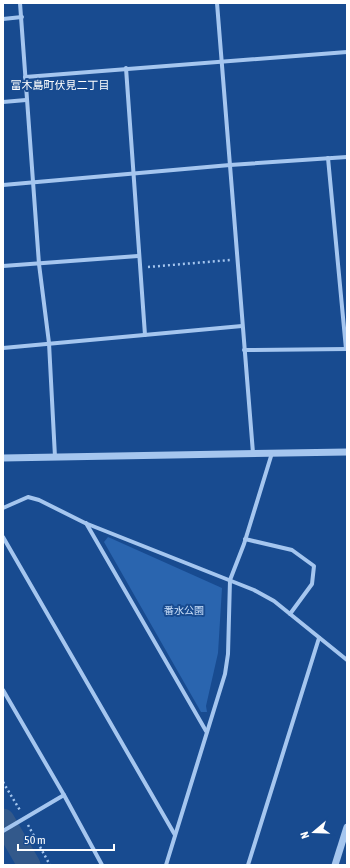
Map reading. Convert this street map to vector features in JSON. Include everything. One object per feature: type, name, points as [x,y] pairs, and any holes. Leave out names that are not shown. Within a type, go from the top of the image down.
[{"type":"street","points":[[20,3],[39,264],[49,343],[55,457]]},
{"type":"street","points":[[217,3],[253,454]]},
{"type":"street","points":[[3,19],[22,17]]},
{"type":"street","points":[[25,77],[347,52]]},
{"type":"street","points":[[126,68],[135,174],[138,256],[145,335]]},
{"type":"street","points":[[3,102],[26,100]]},
{"type":"street","points":[[3,185],[135,174],[230,164],[347,157]]},
{"type":"street","points":[[244,350],[346,349],[328,158]]},
{"type":"street","points":[[3,266],[138,256]]},
{"type":"street","points":[[3,348],[242,326]]},
{"type":"street","points":[[3,458],[347,452]]},
{"type":"street","points":[[166,865],[225,674],[228,654],[230,580],[245,539],[272,453]]},
{"type":"street","points":[[3,508],[28,497],[38,500],[86,523],[254,590],[274,601],[347,660]]},
{"type":"street","points":[[86,523],[206,732]]},
{"type":"street","points":[[3,538],[175,836]]},
{"type":"street","points":[[245,539],[292,550],[314,566],[312,584],[290,614]]},
{"type":"street","points":[[248,865],[319,638]]},
{"type":"street","points":[[3,690],[64,795],[102,865]]},
{"type":"street","points":[[3,831],[64,795]]},
{"type":"street","points":[[335,865],[347,827]]},
{"type":"path","points":[[139,268],[237,260]]},
{"type":"path","points":[[3,782],[50,865]]},
{"type":"green space","name":"番水公園","points":[[108,537],[222,588],[218,653],[206,706],[207,712],[201,712],[104,542]]},
{"type":"waterway","points":[[3,820],[29,865]]},
{"type":"district","name":"富木島町伏見二丁目","points":[[60,85]]}]
